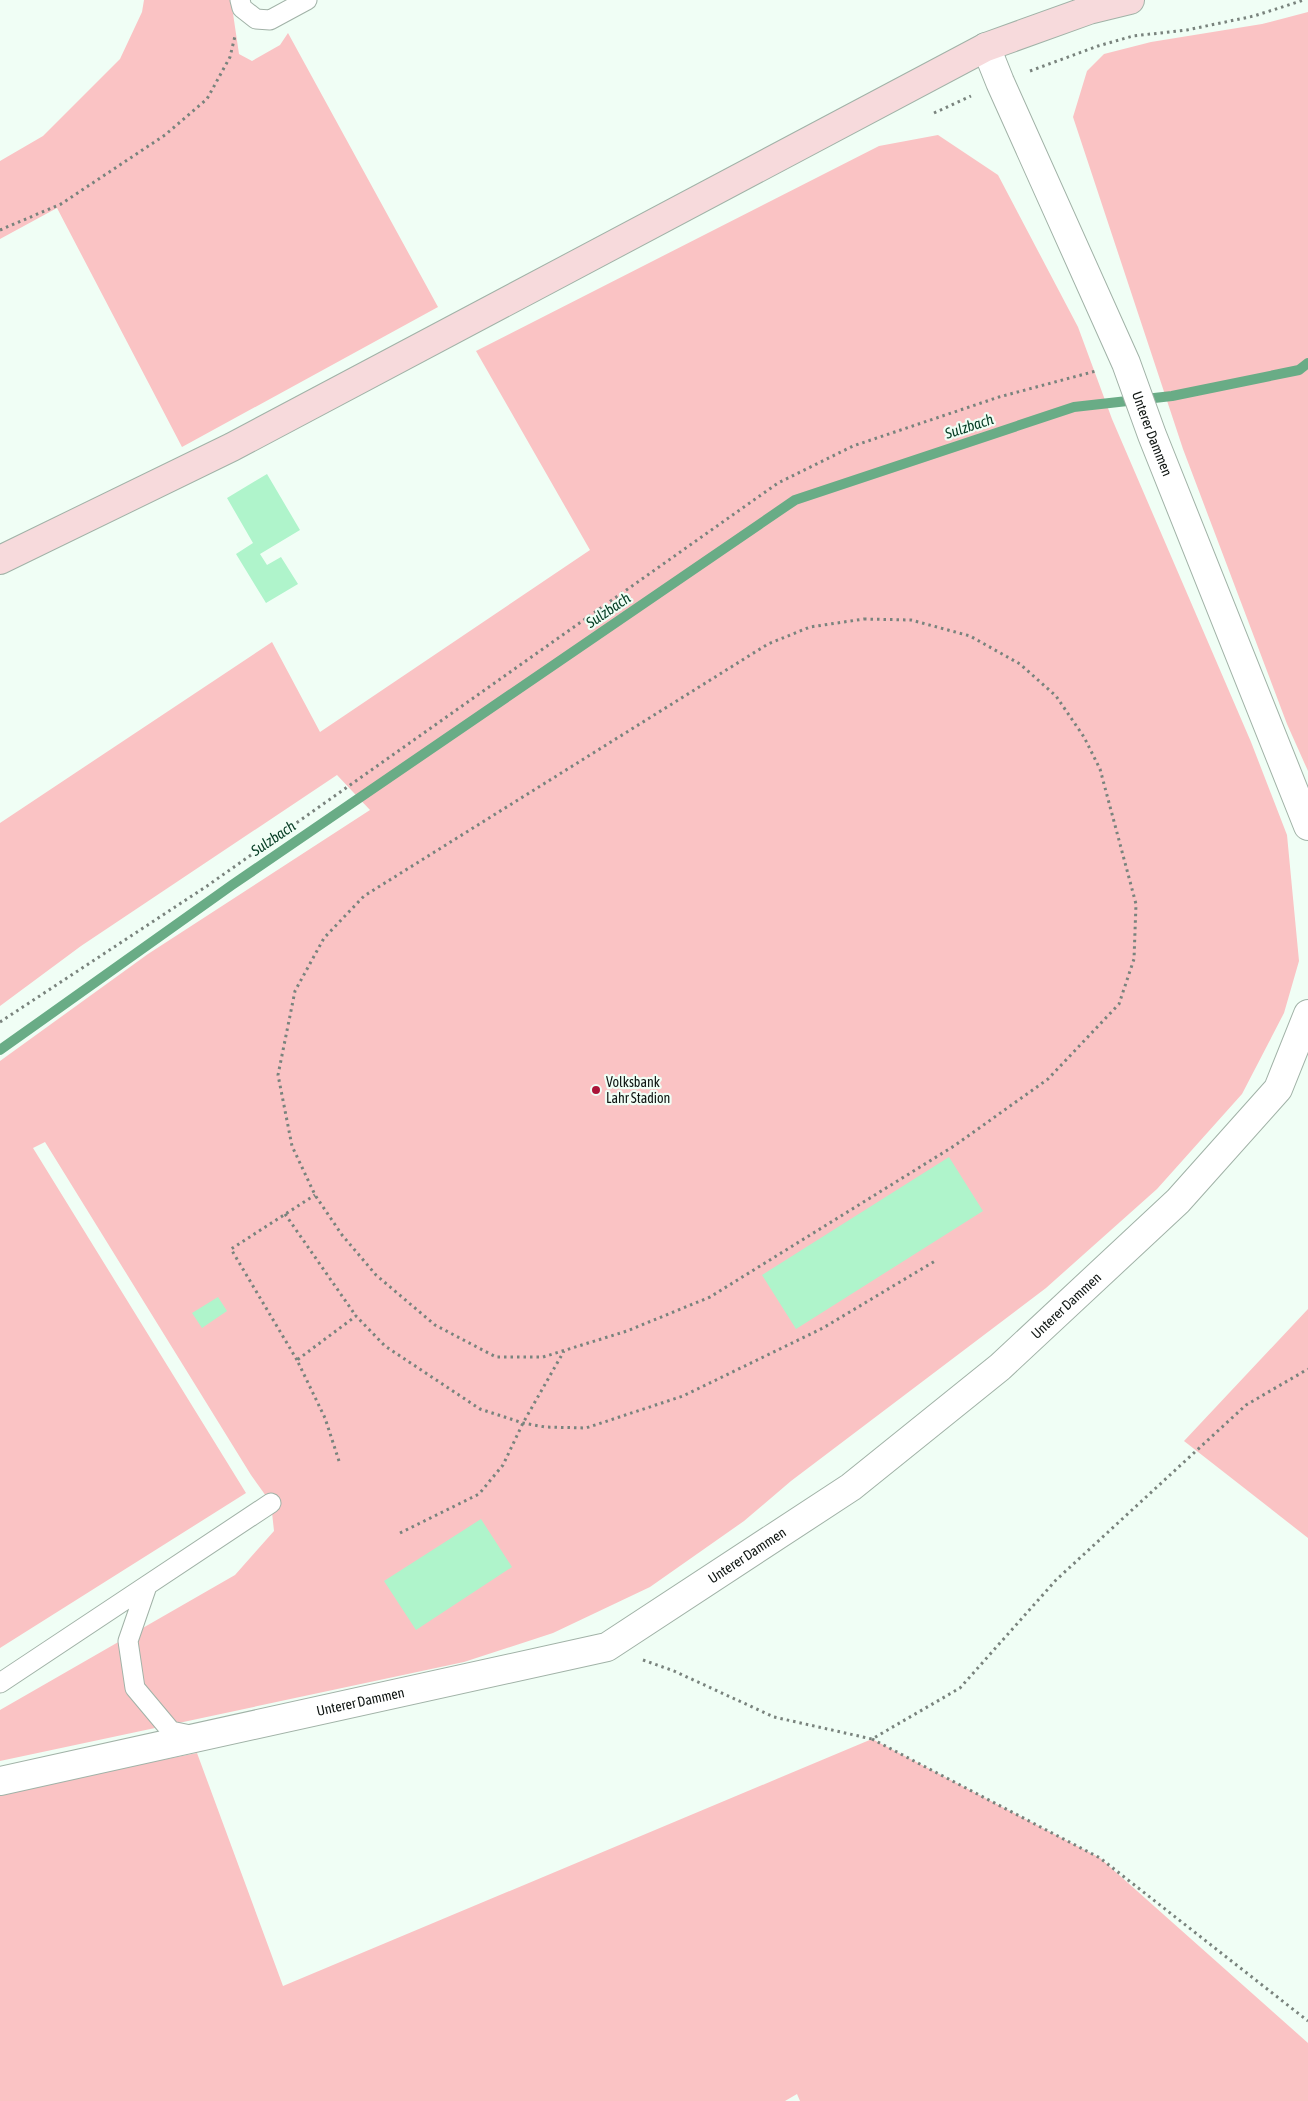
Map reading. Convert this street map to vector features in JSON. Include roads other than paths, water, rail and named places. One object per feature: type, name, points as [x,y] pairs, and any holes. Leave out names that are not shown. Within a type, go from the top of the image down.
[{"type":"street","points":[[0,560],[232,447],[986,47],[1089,10],[1130,0]]},
{"type":"street","name":"Unterer Dammen","points":[[986,47],[1129,372],[1152,435],[1308,826]]},
{"type":"street","name":"Unterer Dammen","points":[[0,1781],[607,1647],[851,1487],[1000,1367],[1178,1201],[1278,1089],[1308,1014]]},
{"type":"lane","points":[[241,4],[256,19],[270,20],[307,0]]},
{"type":"lane","points":[[0,1683],[271,1502]]},
{"type":"lane","points":[[147,1586],[128,1641],[135,1688],[171,1731],[199,1737]]},
{"type":"waterway","name":"Sulzbach","points":[[0,1050],[232,885],[795,500],[1074,407],[1172,396],[1299,370],[1308,363]]},
{"type":"place","name":"Volksbank Lahr Stadion","points":[[596,1090]]}]
